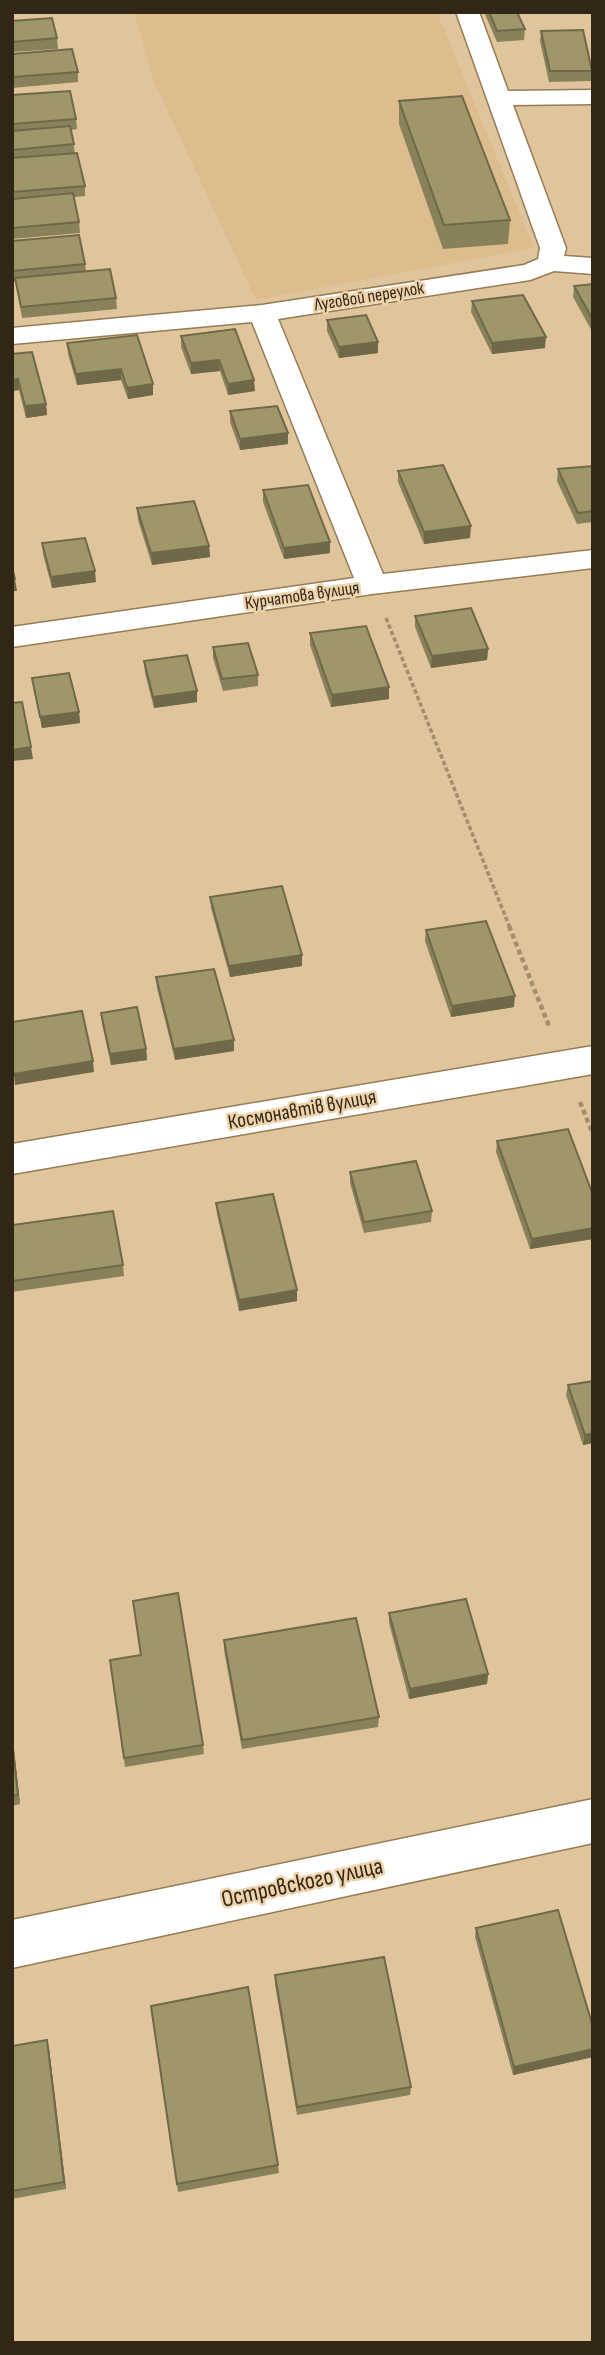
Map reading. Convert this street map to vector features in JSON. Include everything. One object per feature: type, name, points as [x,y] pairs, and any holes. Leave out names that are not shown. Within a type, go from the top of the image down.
[{"type":"street","points":[[467,12],[553,248],[554,256],[550,262],[593,266]]},
{"type":"street","points":[[499,98],[593,97]]},
{"type":"street","name":"Луговой переулок","points":[[12,336],[262,313],[530,271],[550,262]]},
{"type":"street","points":[[262,313],[372,585]]},
{"type":"street","name":"Курчатова вулиця","points":[[12,637],[372,585],[593,559]]},
{"type":"street","name":"Космонавтів вулиця","points":[[12,1159],[578,1062]]},
{"type":"street","name":"Островского улица","points":[[12,1944],[593,1821]]},
{"type":"path","points":[[372,585],[578,1062],[593,1135]]},
{"type":"shaded area","points":[[134,12],[437,12],[534,248],[256,300],[154,82]]},
{"type":"building","points":[[489,12],[517,12],[525,29],[497,31]]},
{"type":"building","points":[[52,18],[57,38],[12,42],[12,21]]},
{"type":"building","points":[[583,30],[592,71],[550,71],[541,31]]},
{"type":"building","points":[[72,49],[78,72],[12,77],[12,54]]},
{"type":"building","points":[[70,91],[76,119],[12,124],[12,95]]},
{"type":"building","points":[[462,96],[510,220],[444,225],[399,101]]},
{"type":"building","points":[[70,126],[74,144],[12,150],[12,131]]},
{"type":"building","points":[[77,153],[85,186],[12,192],[12,158]]},
{"type":"building","points":[[73,193],[79,222],[12,228],[12,199]]},
{"type":"building","points":[[79,235],[85,264],[12,271],[12,241]]},
{"type":"building","points":[[110,269],[116,298],[21,307],[15,278]]},
{"type":"building","points":[[593,284],[593,320],[574,286]]},
{"type":"building","points":[[523,295],[546,337],[492,343],[472,301]]},
{"type":"building","points":[[366,315],[378,342],[339,347],[327,320]]},
{"type":"building","points":[[235,329],[254,380],[228,384],[219,360],[191,363],[181,336]]},
{"type":"building","points":[[137,335],[153,384],[127,388],[121,369],[76,374],[67,343]]},
{"type":"building","points":[[32,352],[46,404],[25,406],[18,379],[12,380],[12,354]]},
{"type":"building","points":[[277,406],[288,433],[240,439],[230,411]]},
{"type":"building","points":[[443,465],[471,526],[424,532],[398,471]]},
{"type":"building","points":[[593,466],[593,511],[578,513],[558,469]]},
{"type":"building","points":[[308,485],[330,542],[284,548],[263,490]]},
{"type":"building","points":[[194,501],[209,546],[151,553],[137,508]]},
{"type":"building","points":[[85,538],[95,571],[51,577],[42,543]]},
{"type":"building","points":[[471,608],[488,649],[432,656],[415,616]]},
{"type":"building","points":[[366,626],[389,687],[332,695],[310,633]]},
{"type":"building","points":[[248,643],[258,675],[222,679],[213,647]]},
{"type":"building","points":[[187,655],[197,691],[153,697],[144,661]]},
{"type":"building","points":[[69,673],[79,712],[40,717],[32,678]]},
{"type":"building","points":[[22,702],[31,747],[12,750],[12,703]]},
{"type":"building","points":[[282,886],[302,955],[229,966],[210,897]]},
{"type":"building","points":[[486,921],[515,996],[452,1006],[426,930]]},
{"type":"building","points":[[214,969],[234,1040],[174,1049],[156,977]]},
{"type":"building","points":[[137,1007],[146,1049],[110,1054],[101,1013]]},
{"type":"building","points":[[82,1011],[93,1061],[14,1074],[12,1022]]},
{"type":"building","points":[[568,1129],[593,1195],[593,1228],[532,1239],[497,1141]]},
{"type":"building","points":[[416,1161],[432,1211],[364,1222],[350,1172]]},
{"type":"building","points":[[273,1194],[297,1290],[239,1300],[216,1203]]},
{"type":"building","points":[[113,1211],[123,1265],[12,1281],[12,1225]]},
{"type":"building","points":[[593,1381],[593,1433],[585,1435],[568,1385]]},
{"type":"building","points":[[178,1593],[203,1745],[124,1758],[110,1660],[141,1655],[133,1601]]},
{"type":"building","points":[[466,1599],[488,1674],[410,1689],[389,1613]]},
{"type":"building","points":[[356,1618],[379,1717],[242,1740],[224,1640]]},
{"type":"building","points":[[12,1740],[18,1795],[12,1796]]},
{"type":"building","points":[[558,1910],[593,2027],[593,2049],[514,2067],[476,1928]]},
{"type":"building","points":[[384,1957],[411,2087],[297,2107],[275,1975]]},
{"type":"building","points":[[248,1987],[278,2165],[177,2184],[151,2006]]},
{"type":"building","points":[[47,2040],[64,2182],[12,2191],[12,2046]]}]
